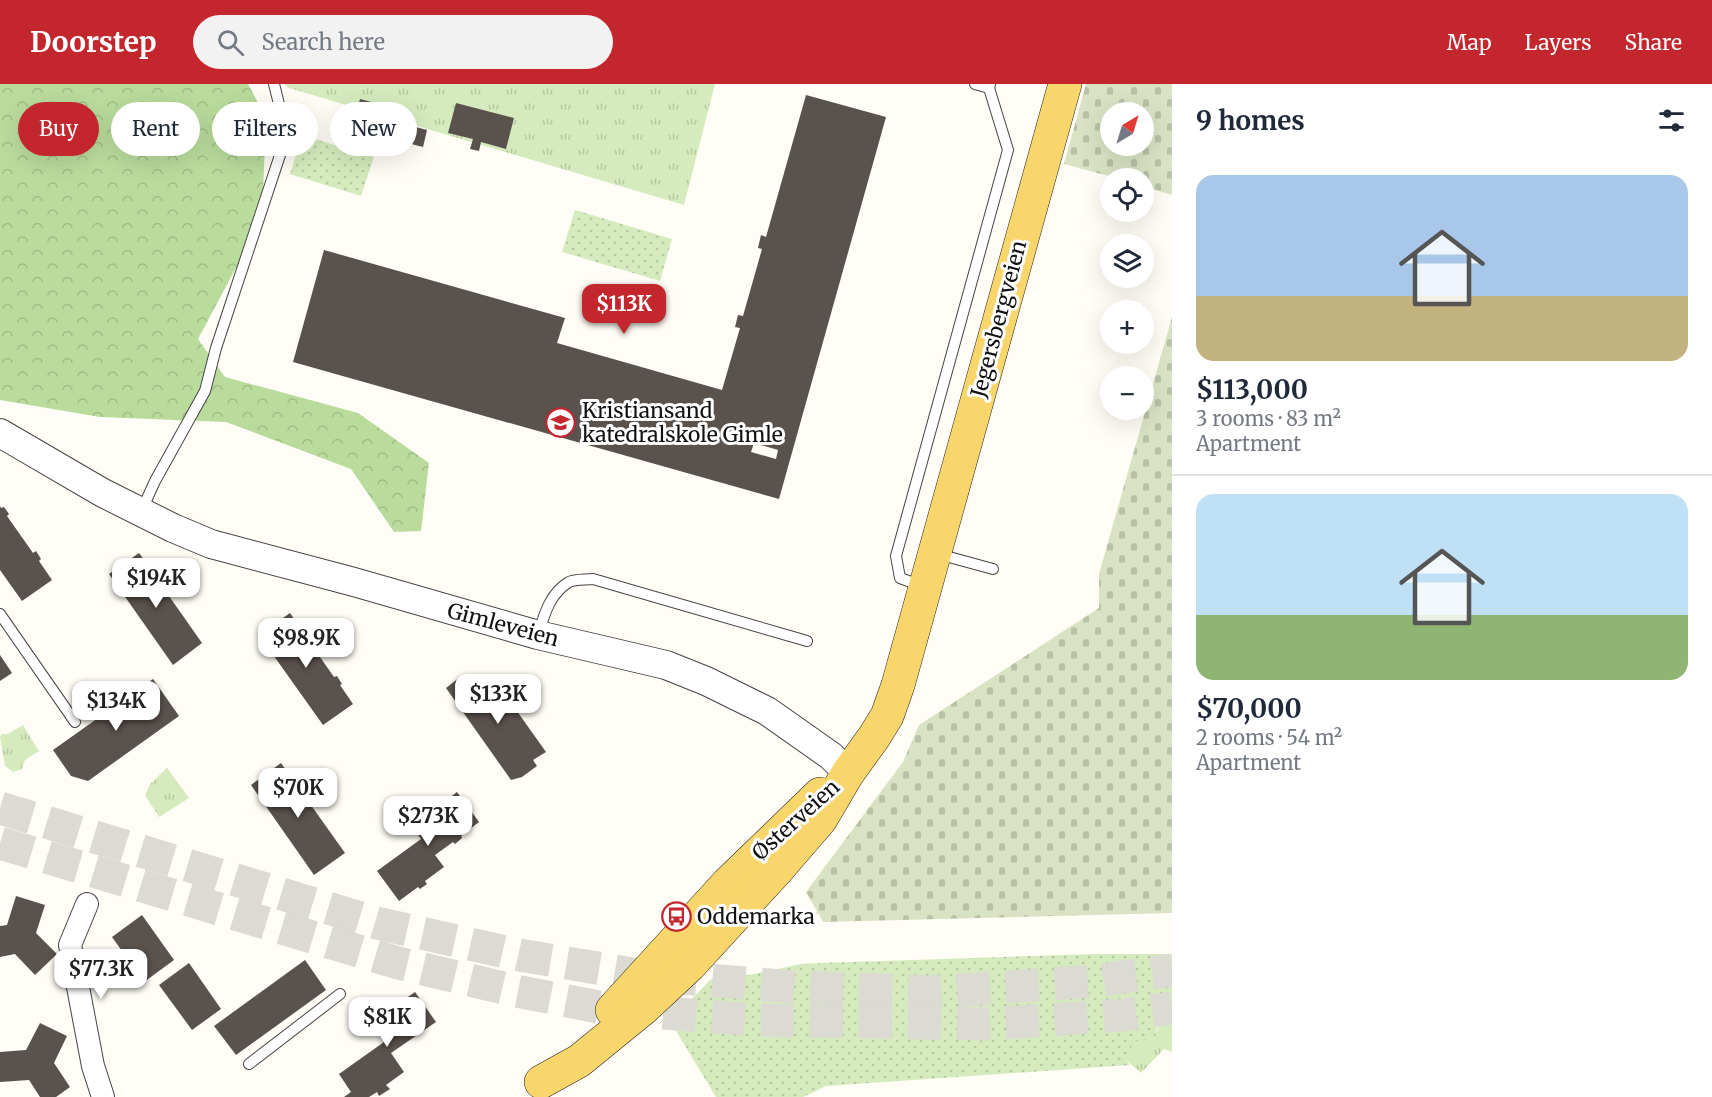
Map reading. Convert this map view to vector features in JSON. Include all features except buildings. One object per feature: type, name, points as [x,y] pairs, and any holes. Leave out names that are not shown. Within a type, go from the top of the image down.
[{"type":"main road","name":"Jegersbergveien","points":[[848,773],[887,716],[898,685],[1065,84]]},
{"type":"main road","name":"Østerveien","points":[[532,1090],[579,1062],[690,965],[806,838],[821,819],[848,773]]},
{"type":"street","name":"Gimleveien","points":[[0,433],[141,513],[211,544],[538,635],[666,665],[706,681],[767,711],[831,756],[848,773]]},
{"type":"street","points":[[87,904],[70,945],[93,1066],[104,1097]]},
{"type":"lane","points":[[141,513],[154,481],[205,391],[216,348],[291,122],[279,104],[274,84]]},
{"type":"lane","points":[[925,587],[900,578],[896,556],[1008,150],[989,86],[975,84]]},
{"type":"lane","points":[[934,553],[993,569]]},
{"type":"lane","points":[[538,635],[544,614],[555,593],[571,581],[593,579],[807,640]]},
{"type":"lane","points":[[0,614],[75,722]]},
{"type":"lane","points":[[249,1064],[340,994]]},
{"type":"green space","points":[[0,84],[248,84],[258,102],[212,102],[212,156],[264,156],[262,219],[198,339],[225,377],[358,413],[429,463],[421,531],[394,532],[351,469],[226,422],[100,417],[0,400]]},
{"type":"green space","points":[[285,84],[715,84],[684,205],[417,126],[417,102],[336,102],[289,88]]},
{"type":"green space","points":[[1086,84],[1172,84],[1172,195],[1154,189],[1154,168],[1100,168],[1100,174],[1064,164]]},
{"type":"green space","points":[[318,140],[330,144],[330,156],[374,157],[361,196],[290,174],[296,156],[318,156]]},
{"type":"green space","points":[[575,210],[672,239],[660,281],[562,252]]},
{"type":"green space","points":[[1172,317],[1172,913],[823,922],[819,914],[816,914],[817,911],[806,892],[903,762],[919,725],[1099,608],[1099,574],[1143,420],[1154,420],[1154,380]]},
{"type":"green space","points":[[23,725],[39,751],[25,760],[22,769],[13,772],[5,766],[0,737]]},
{"type":"green space","points":[[167,768],[189,798],[159,817],[145,795],[150,784]]},
{"type":"green space","points":[[1096,954],[1172,954],[1172,998],[1159,1017],[1153,1041],[1126,1060],[1130,1065],[826,1086],[803,1097],[716,1097],[670,1021],[719,971],[739,977],[801,964]]},
{"type":"green space","points":[[1172,998],[1172,1052],[1164,1049],[1141,1073],[1126,1060],[1130,1050],[1138,1040],[1153,1040],[1164,1008]]},
{"type":"tunnel","points":[[0,808],[377,923],[519,955],[633,974],[795,987],[931,992],[1096,981],[1172,970]]},
{"type":"tunnel","points":[[0,843],[398,963],[516,991],[609,1009],[758,1020],[984,1024],[1123,1015],[1172,1008]]},
{"type":"place","name":"Kristiansand katedralskole Gimle","points":[[561,423]]},
{"type":"place","name":"Oddemarka","points":[[676,917]]}]
